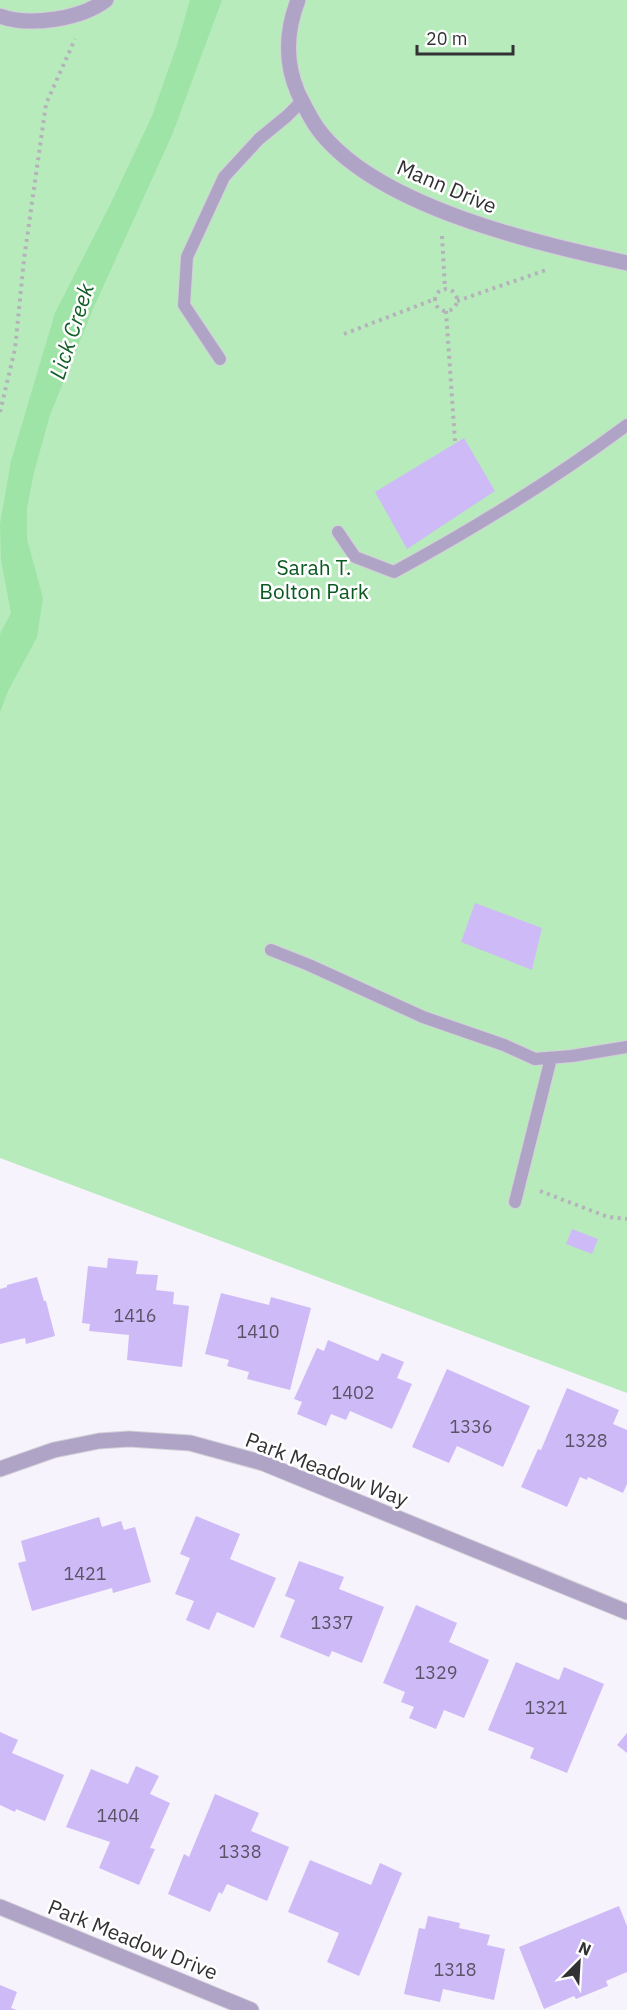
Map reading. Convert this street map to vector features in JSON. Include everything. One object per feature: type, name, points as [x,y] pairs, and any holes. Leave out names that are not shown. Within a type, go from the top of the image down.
[{"type":"street","points":[[0,16],[32,22],[87,12],[106,0]]},
{"type":"street","name":"Mann Drive","points":[[298,0],[292,19],[288,49],[294,83],[318,129],[346,158],[389,185],[440,209],[501,232],[627,263]]},
{"type":"street","name":"Park Meadow Way","points":[[0,1469],[54,1450],[99,1441],[129,1439],[190,1443],[263,1463],[627,1612]]},
{"type":"street","name":"Park Meadow Drive","points":[[0,1907],[251,2010]]},
{"type":"lane","points":[[220,359],[184,305],[187,257],[224,177],[259,139],[302,101]]},
{"type":"lane","points":[[338,532],[355,557],[394,572],[467,533],[627,425]]},
{"type":"lane","points":[[272,950],[455,1030],[504,1045],[535,1059],[627,1047]]},
{"type":"lane","points":[[515,1202],[551,1058]]},
{"type":"path","points":[[0,412],[15,349],[24,259],[46,104],[87,12]]},
{"type":"path","points":[[440,209],[445,289]]},
{"type":"path","points":[[446,311],[454,307],[457,301],[589,255]]},
{"type":"path","points":[[446,311],[436,306],[435,299],[438,292],[445,289],[454,292],[457,301]]},
{"type":"path","points":[[345,334],[435,299]]},
{"type":"path","points":[[446,311],[455,441]]},
{"type":"path","points":[[520,1183],[608,1216],[627,1219]]},
{"type":"green space","name":"Sarah T. Bolton Park","points":[[0,0],[627,0],[627,1393],[0,1158]]},
{"type":"water","name":"Lick Creek","points":[[190,0],[222,0],[172,135],[93,309],[50,415],[34,472],[27,508],[27,539],[43,598],[37,637],[8,691],[0,712],[0,634],[11,613],[1,560],[0,524],[11,461],[55,313],[152,116]]},
{"type":"building","points":[[464,438],[495,491],[407,549],[375,492]]},
{"type":"building","points":[[475,903],[542,928],[532,970],[461,942]]},
{"type":"building","points":[[572,1229],[598,1239],[592,1254],[566,1244]]},
{"type":"building","points":[[108,1258],[138,1261],[136,1274],[158,1275],[156,1290],[174,1292],[173,1304],[189,1306],[182,1367],[127,1360],[129,1335],[89,1331],[90,1324],[82,1323],[88,1266],[107,1268]]},
{"type":"building","points":[[37,1277],[55,1336],[26,1344],[25,1338],[0,1344],[0,1289]]},
{"type":"building","points":[[221,1293],[269,1305],[271,1297],[311,1308],[290,1390],[247,1379],[249,1372],[227,1366],[229,1360],[205,1354]]},
{"type":"building","points":[[328,1340],[378,1361],[382,1353],[404,1362],[397,1378],[412,1384],[392,1429],[350,1411],[346,1420],[331,1414],[326,1426],[297,1414],[302,1402],[294,1399],[317,1348],[324,1351]]},
{"type":"building","points":[[447,1369],[530,1406],[503,1467],[457,1446],[449,1463],[412,1447]]},
{"type":"building","points":[[567,1388],[619,1410],[613,1424],[627,1430],[627,1484],[623,1493],[588,1477],[587,1480],[580,1477],[567,1507],[521,1487],[538,1449],[541,1450]]},
{"type":"building","points":[[196,1516],[240,1534],[230,1559],[276,1578],[254,1628],[217,1612],[209,1630],[186,1620],[194,1601],[175,1594],[190,1558],[180,1554]]},
{"type":"building","points":[[99,1517],[102,1527],[121,1521],[124,1530],[135,1527],[151,1582],[113,1593],[112,1588],[32,1611],[18,1563],[26,1561],[21,1541]]},
{"type":"building","points":[[299,1561],[344,1577],[339,1589],[384,1607],[362,1663],[332,1651],[329,1657],[280,1637],[295,1600],[285,1596]]},
{"type":"building","points":[[416,1605],[457,1623],[449,1642],[489,1660],[464,1718],[444,1710],[436,1729],[409,1718],[414,1707],[401,1702],[405,1692],[383,1683]]},
{"type":"building","points":[[516,1662],[559,1680],[564,1667],[604,1684],[567,1773],[530,1758],[534,1748],[488,1730]]},
{"type":"building","points":[[0,1732],[18,1740],[12,1753],[64,1775],[45,1821],[0,1805]]},
{"type":"building","points":[[627,1733],[627,1753],[617,1745]]},
{"type":"building","points":[[136,1766],[159,1776],[150,1794],[170,1803],[150,1848],[155,1849],[139,1885],[99,1868],[110,1842],[66,1827],[91,1769],[128,1784]]},
{"type":"building","points":[[215,1794],[259,1813],[251,1831],[289,1847],[267,1901],[227,1884],[222,1894],[219,1892],[210,1912],[168,1894],[184,1854],[189,1857]]},
{"type":"building","points":[[310,1860],[371,1885],[380,1863],[402,1873],[359,1976],[327,1962],[339,1933],[288,1912]]},
{"type":"building","points":[[619,1906],[627,1926],[627,1972],[606,1981],[608,1986],[576,1999],[574,1996],[544,2009],[519,1947]]},
{"type":"building","points":[[428,1916],[460,1923],[459,1928],[490,1935],[487,1945],[505,1949],[494,2000],[443,1989],[440,2002],[404,1994],[419,1928],[425,1929]]},
{"type":"building","points":[[0,1985],[17,1992],[11,2008],[17,2010],[0,2010]]}]
